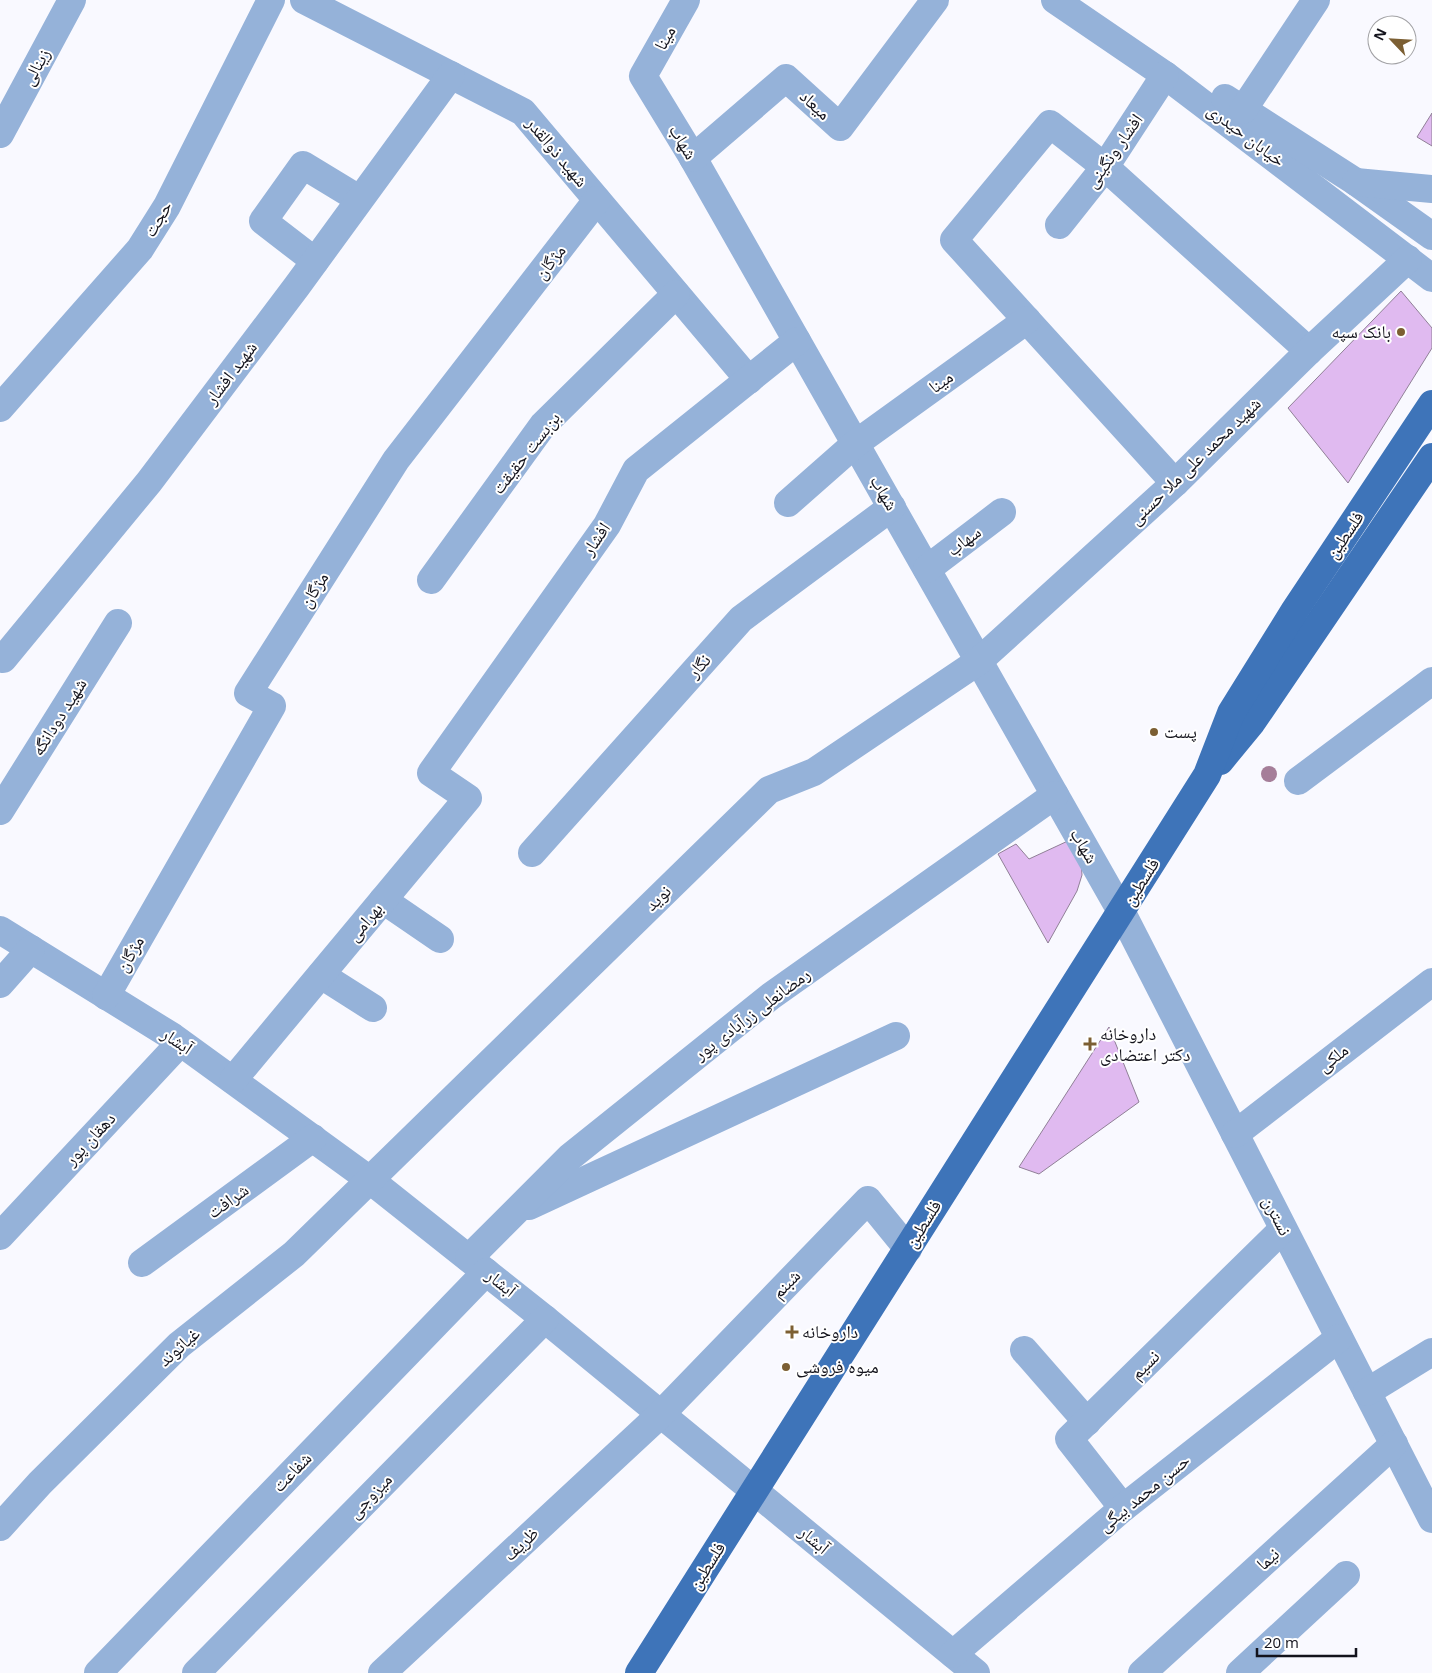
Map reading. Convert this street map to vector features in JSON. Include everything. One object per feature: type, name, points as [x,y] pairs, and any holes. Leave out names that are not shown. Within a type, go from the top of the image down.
[{"type":"main road","name":"فلسطین","points":[[1207,775],[1231,713],[1295,610],[1432,404]]},
{"type":"main road","name":"فلسطین","points":[[639,1673],[1207,775],[1252,722],[1432,456]]},
{"type":"street","name":"زینالی","points":[[0,134],[72,0]]},
{"type":"street","name":"حجت","points":[[0,408],[140,249],[167,206],[271,0]]},
{"type":"street","name":"شهید ذوالقدر","points":[[304,0],[523,112],[749,380]]},
{"type":"street","name":"مینا","points":[[644,76],[686,0]]},
{"type":"street","name":"میعاد","points":[[693,158],[786,78],[840,127],[935,0]]},
{"type":"street","name":"خیابان حیدری","points":[[1055,0],[1165,75],[1432,278]]},
{"type":"street","name":"خیابان حیدری","points":[[1084,0],[1243,110],[1356,182],[1432,236]]},
{"type":"street","points":[[1243,110],[1316,0]]},
{"type":"street","name":"شهید افشار","points":[[0,658],[3,659],[149,482],[451,75]]},
{"type":"street","name":"افشار ونگینی","points":[[1060,225],[1105,167],[1165,75]]},
{"type":"street","name":"شهاب","points":[[644,76],[693,158],[1122,912]]},
{"type":"street","points":[[1175,483],[954,240],[1050,124],[1105,167],[1309,351]]},
{"type":"street","points":[[314,261],[262,221],[303,165],[359,199]]},
{"type":"street","points":[[1356,182],[1432,190]]},
{"type":"street","name":"مژگان","points":[[106,996],[272,706],[248,693],[396,460],[598,200]]},
{"type":"street","name":"شهید محمد علی ملا حسنی","points":[[979,661],[1175,483],[1309,351],[1408,259]]},
{"type":"street","name":"بن‌بست حقیقت","points":[[431,580],[543,425],[676,294]]},
{"type":"street","name":"مینا","points":[[788,503],[856,444],[1027,320]]},
{"type":"street","name":"افشار","points":[[430,773],[607,525],[636,470],[797,341]]},
{"type":"street","name":"نگار","points":[[532,853],[741,619],[892,507]]},
{"type":"street","name":"سهاب","points":[[927,569],[1002,512]]},
{"type":"street","name":"شهید دودانگه","points":[[0,811],[118,623]]},
{"type":"street","name":"نوید","points":[[370,1180],[769,790],[814,772],[979,661]]},
{"type":"street","points":[[1298,781],[1432,681]]},
{"type":"street","name":"بهرامی","points":[[234,1080],[468,798],[430,773]]},
{"type":"street","name":"رمضانعلی زرآبادی پور","points":[[478,1265],[514,1213],[570,1157],[772,996],[1055,796]]},
{"type":"street","points":[[383,900],[440,940]]},
{"type":"street","name":"نسترن","points":[[1122,912],[1432,1519]]},
{"type":"street","name":"آبشار","points":[[0,930],[180,1043],[234,1080],[370,1180],[478,1265],[976,1673]]},
{"type":"street","points":[[0,984],[31,949]]},
{"type":"street","points":[[321,975],[373,1008]]},
{"type":"street","name":"ملکی","points":[[1235,1134],[1432,982]]},
{"type":"street","points":[[514,1213],[896,1036]]},
{"type":"street","name":"دهقان پور","points":[[0,1236],[180,1043]]},
{"type":"street","name":"شرافت","points":[[142,1263],[314,1138]]},
{"type":"street","name":"غیاثوند","points":[[0,1527],[40,1483],[179,1345],[294,1254],[370,1180]]},
{"type":"street","name":"شبنم","points":[[661,1414],[868,1200],[908,1249]]},
{"type":"street","name":"نسیم","points":[[1123,1508],[1069,1439],[1283,1228]]},
{"type":"street","name":"شفاعت","points":[[98,1673],[478,1265]]},
{"type":"street","name":"میزوجی","points":[[196,1673],[544,1319]]},
{"type":"street","name":"حسن محمد بیگی","points":[[953,1654],[1123,1508],[1339,1338]]},
{"type":"street","points":[[1024,1350],[1087,1422]]},
{"type":"street","points":[[1367,1392],[1432,1352]]},
{"type":"street","name":"ظریف","points":[[382,1673],[661,1414]]},
{"type":"street","name":"نیما","points":[[1142,1673],[1394,1444]]},
{"type":"street","points":[[1240,1673],[1346,1575]]},
{"type":"building","points":[[1432,113],[1432,146],[1417,137]]},
{"type":"building","points":[[1401,291],[1432,328],[1432,348],[1348,483],[1288,408]]},
{"type":"building","points":[[1070,840],[1081,861],[1082,875],[1077,891],[1048,943],[998,854],[1016,844],[1029,859]]},
{"type":"building","points":[[1109,1027],[1139,1102],[1039,1174],[1019,1167]]},
{"type":"place","name":"بانک سپه","points":[[1401,332]]},
{"type":"place","name":"پست","points":[[1154,732]]},
{"type":"place","name":"داروخانه دکتر اعتضادی","points":[[1090,1044]]},
{"type":"place","name":"داروخانه","points":[[792,1332]]},
{"type":"place","name":"میوه فروشی","points":[[786,1367]]}]
